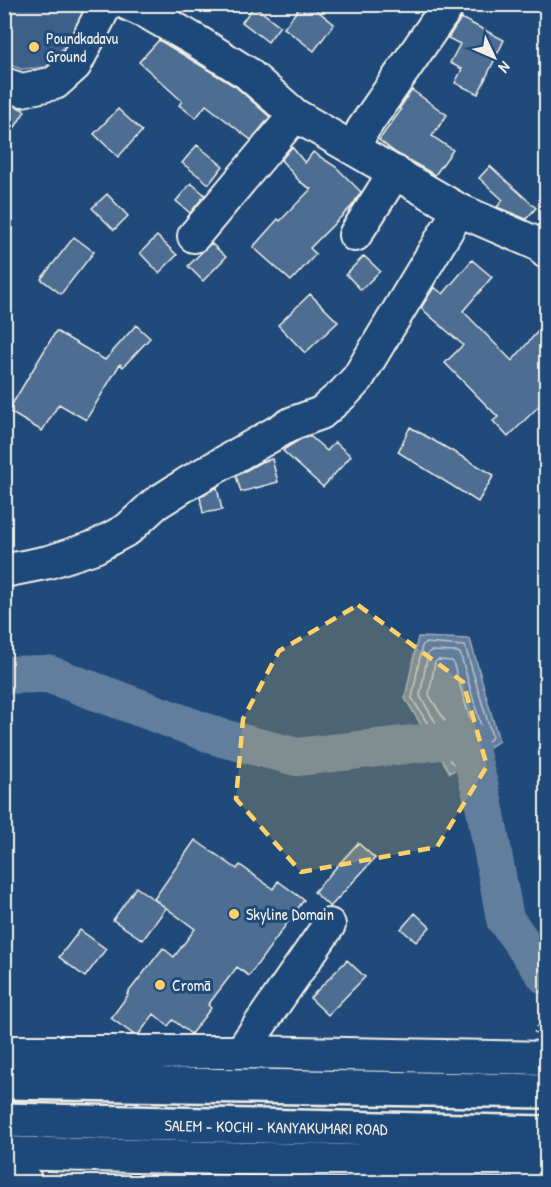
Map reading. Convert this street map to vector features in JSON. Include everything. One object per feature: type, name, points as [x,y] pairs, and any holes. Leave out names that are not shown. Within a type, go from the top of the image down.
[{"type":"highway","points":[[4,1082],[546,1091]]},
{"type":"highway","name":"SALEM - KOCHI - KANYAKUMARI ROAD","points":[[4,1120],[546,1133]]},
{"type":"street","points":[[4,84],[22,90],[55,83],[75,64],[106,4]]},
{"type":"street","points":[[128,4],[158,19],[247,73],[295,115],[459,210],[540,245],[546,252]]},
{"type":"street","points":[[354,149],[363,129],[449,4]]},
{"type":"street","points":[[194,236],[295,115]]},
{"type":"street","points":[[355,235],[395,172]]},
{"type":"street","points":[[4,571],[49,562],[95,547],[128,529],[155,504],[188,483],[293,423],[321,413],[358,378],[459,210]]},
{"type":"street","points":[[241,1052],[328,925]]},
{"type":"street","points":[[4,1052],[538,1049]]},
{"type":"street","points":[[4,1153],[354,1172],[467,1171],[529,1162],[546,1164]]},
{"type":"street","points":[[4,1167],[26,1182]]},
{"type":"path","points":[[538,1049],[546,970]]},
{"type":"highlighted area","points":[[358,605],[463,682],[487,766],[437,847],[301,872],[236,799],[243,719],[279,651]]},
{"type":"shaded area","name":"Poundkadavu Ground","points":[[4,5],[90,5],[77,32],[46,67],[21,69],[5,63]]},
{"type":"water","points":[[418,637],[470,639],[499,741],[450,773],[405,698]]},
{"type":"water","points":[[520,921],[546,957],[546,998],[508,946]]},
{"type":"pier","points":[[536,938],[546,952],[546,1001],[532,984]]},
{"type":"building","points":[[302,4],[309,4],[334,24],[314,51],[284,28]]},
{"type":"building","points":[[254,6],[280,26],[268,42],[242,22]]},
{"type":"building","points":[[461,18],[504,40],[478,94],[455,83],[462,69],[450,63],[460,44],[448,38]]},
{"type":"building","points":[[159,40],[236,87],[270,117],[251,140],[206,105],[196,118],[179,105],[182,101],[139,62]]},
{"type":"building","points":[[412,90],[447,115],[432,136],[453,150],[435,175],[396,153],[379,140],[401,110],[399,109]]},
{"type":"building","points":[[4,103],[25,111],[4,145]]},
{"type":"building","points":[[118,109],[142,131],[118,157],[94,134]]},
{"type":"building","points":[[197,145],[223,166],[209,184],[182,163]]},
{"type":"building","points":[[292,147],[305,163],[313,152],[336,167],[361,192],[352,206],[310,248],[316,254],[291,281],[253,247],[278,219],[280,221],[311,189],[300,182],[281,160]]},
{"type":"building","points":[[490,166],[536,208],[526,219],[497,207],[503,200],[479,178]]},
{"type":"building","points":[[191,183],[205,195],[190,213],[176,201]]},
{"type":"building","points":[[107,194],[128,216],[114,230],[92,208]]},
{"type":"building","points":[[157,236],[177,255],[159,273],[140,253]]},
{"type":"building","points":[[74,237],[94,252],[61,294],[41,279]]},
{"type":"building","points":[[211,243],[226,257],[203,281],[188,266]]},
{"type":"building","points":[[364,256],[380,271],[361,290],[346,274]]},
{"type":"building","points":[[472,260],[492,277],[463,311],[512,361],[546,322],[546,399],[508,437],[493,421],[498,417],[445,363],[463,345],[421,308],[434,287],[443,294]]},
{"type":"building","points":[[310,294],[338,322],[305,353],[278,325]]},
{"type":"building","points":[[136,325],[150,338],[123,367],[120,364],[86,420],[59,404],[42,431],[8,411],[56,331],[105,360]]},
{"type":"building","points":[[410,427],[494,475],[478,502],[398,452]]},
{"type":"building","points":[[310,436],[327,451],[335,442],[351,456],[323,487],[283,451]]},
{"type":"building","points":[[272,459],[278,482],[241,492],[236,476],[261,462]]},
{"type":"building","points":[[217,487],[222,510],[203,513],[200,497]]},
{"type":"building","points":[[195,840],[237,869],[240,865],[273,889],[278,881],[304,900],[249,976],[237,967],[208,1005],[211,1008],[191,1034],[173,1020],[168,1026],[154,1014],[139,1034],[133,1034],[111,1018],[163,948],[174,957],[195,929],[154,899]]},
{"type":"building","points":[[358,843],[375,858],[330,907],[314,892]]},
{"type":"building","points":[[136,887],[166,908],[143,940],[113,920]]},
{"type":"building","points":[[415,913],[430,927],[416,942],[401,929]]},
{"type":"building","points":[[80,930],[106,949],[85,977],[59,957]]},
{"type":"building","points":[[347,960],[365,977],[328,1015],[310,998]]},
{"type":"waterway","points":[[4,675],[48,674],[222,738],[297,757],[467,738],[484,804],[505,919],[546,976]]},
{"type":"place","name":"Poundkadavu Ground","points":[[34,47]]},
{"type":"place","name":"Skyline Domain","points":[[234,914]]},
{"type":"place","name":"Cromā","points":[[160,985]]}]
